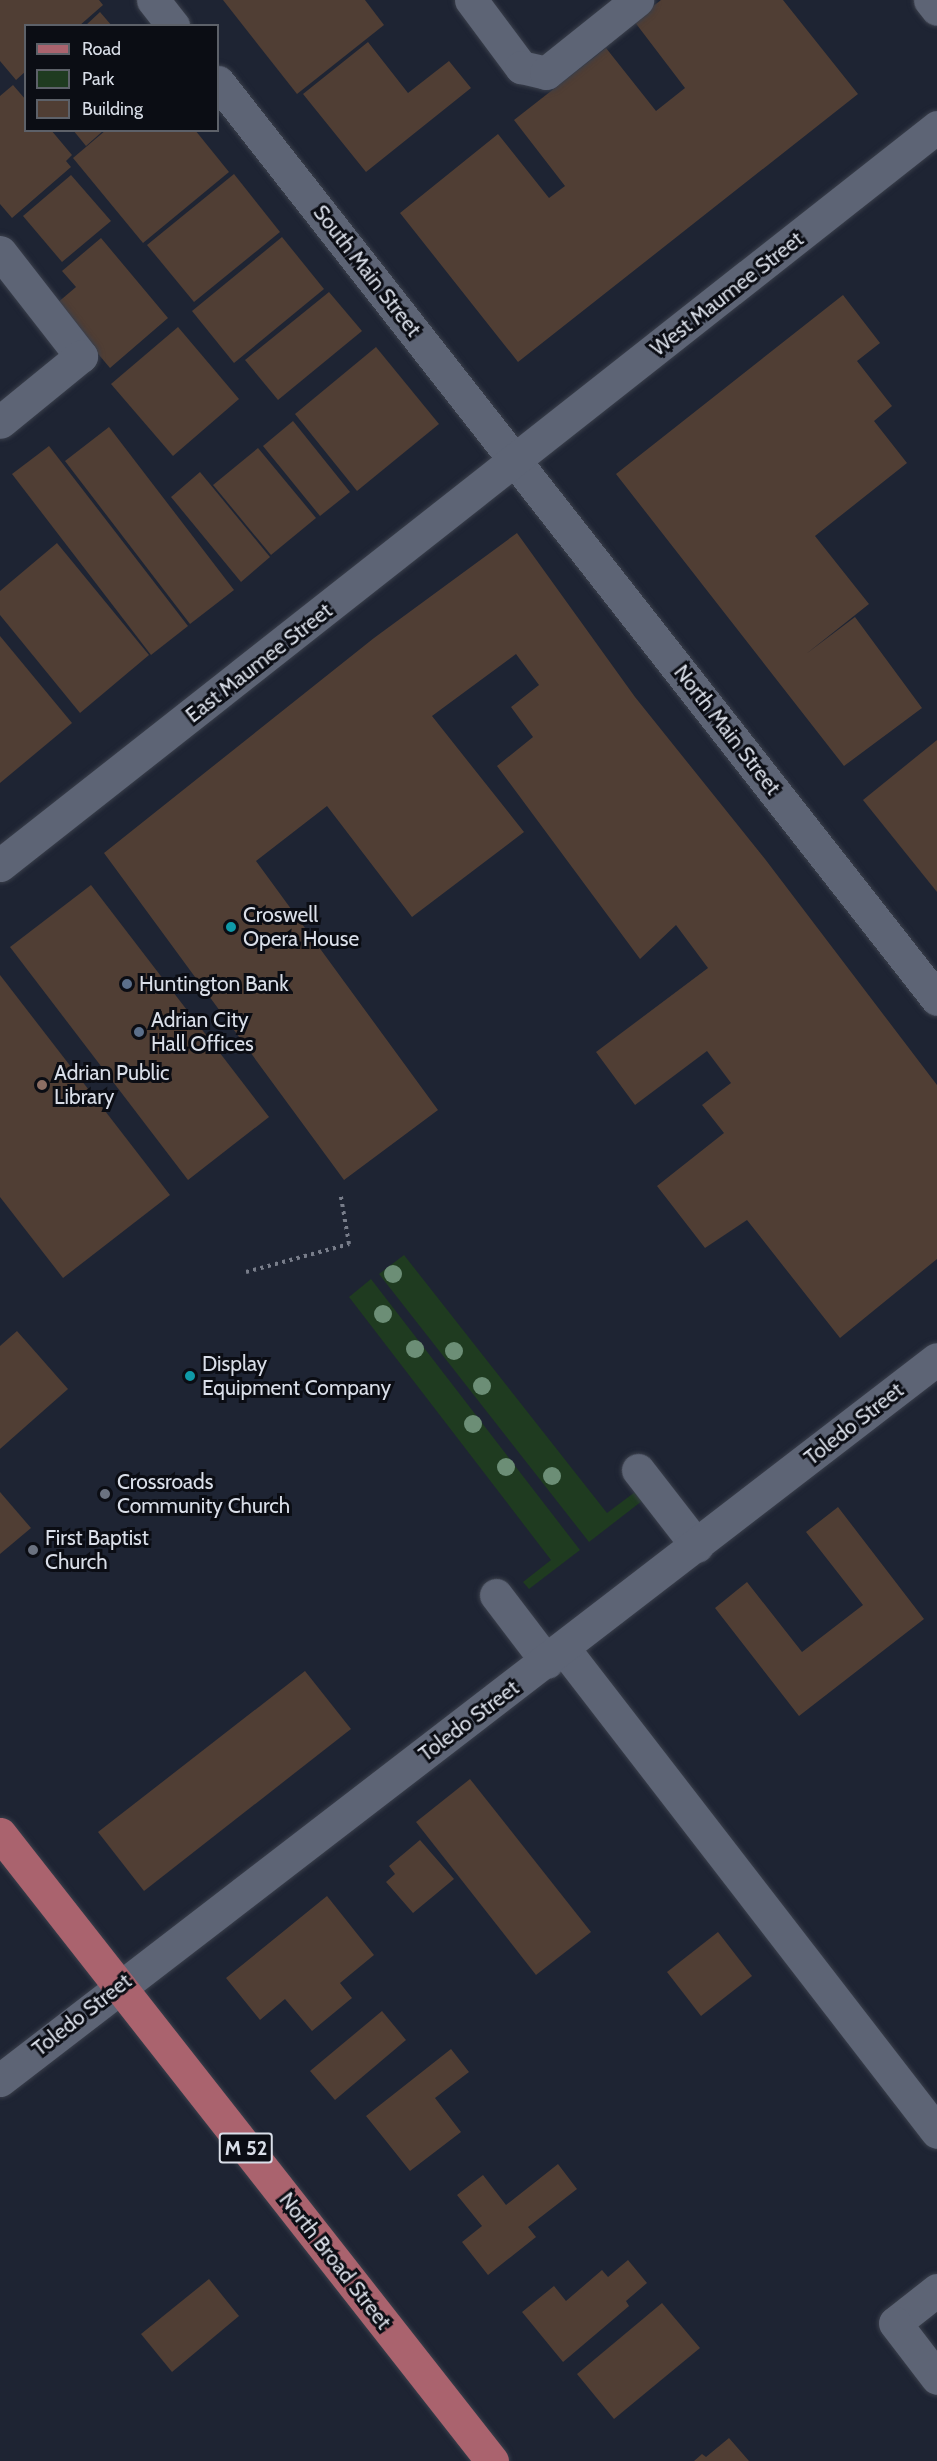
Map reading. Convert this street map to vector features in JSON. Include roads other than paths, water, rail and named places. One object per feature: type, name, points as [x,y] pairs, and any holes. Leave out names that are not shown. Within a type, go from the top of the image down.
[{"type":"main road","name":"North Broad Street","points":[[0,1834],[492,2461]]},
{"type":"street","points":[[153,0],[171,24]]},
{"type":"street","points":[[471,0],[521,67],[546,73],[637,0]]},
{"type":"street","points":[[930,0],[937,9]]},
{"type":"street","name":"South Main Street","points":[[219,83],[516,460]]},
{"type":"street","name":"West Maumee Street","points":[[516,460],[937,127]]},
{"type":"street","points":[[0,252],[81,356],[0,422]]},
{"type":"street","name":"East Maumee Street","points":[[0,865],[516,460]]},
{"type":"street","name":"North Main Street","points":[[516,460],[937,999]]},
{"type":"street","name":"Toledo Street","points":[[0,2080],[119,1986],[556,1656],[937,1359]]},
{"type":"street","points":[[638,1470],[696,1546]]},
{"type":"street","points":[[496,1594],[556,1656],[937,2132]]},
{"type":"street","points":[[937,2290],[895,2323],[937,2378]]},
{"type":"place","name":"Croswell Opera House","points":[[231,927]]},
{"type":"place","name":"Huntington Bank","points":[[127,984]]},
{"type":"place","name":"Adrian City Hall Offices","points":[[139,1032]]},
{"type":"place","name":"Adrian Public Library","points":[[42,1085]]},
{"type":"place","name":"Display Equipment Company","points":[[190,1376]]},
{"type":"place","name":"Crossroads Community Church","points":[[105,1494]]},
{"type":"place","name":"First Baptist Church","points":[[33,1550]]}]
